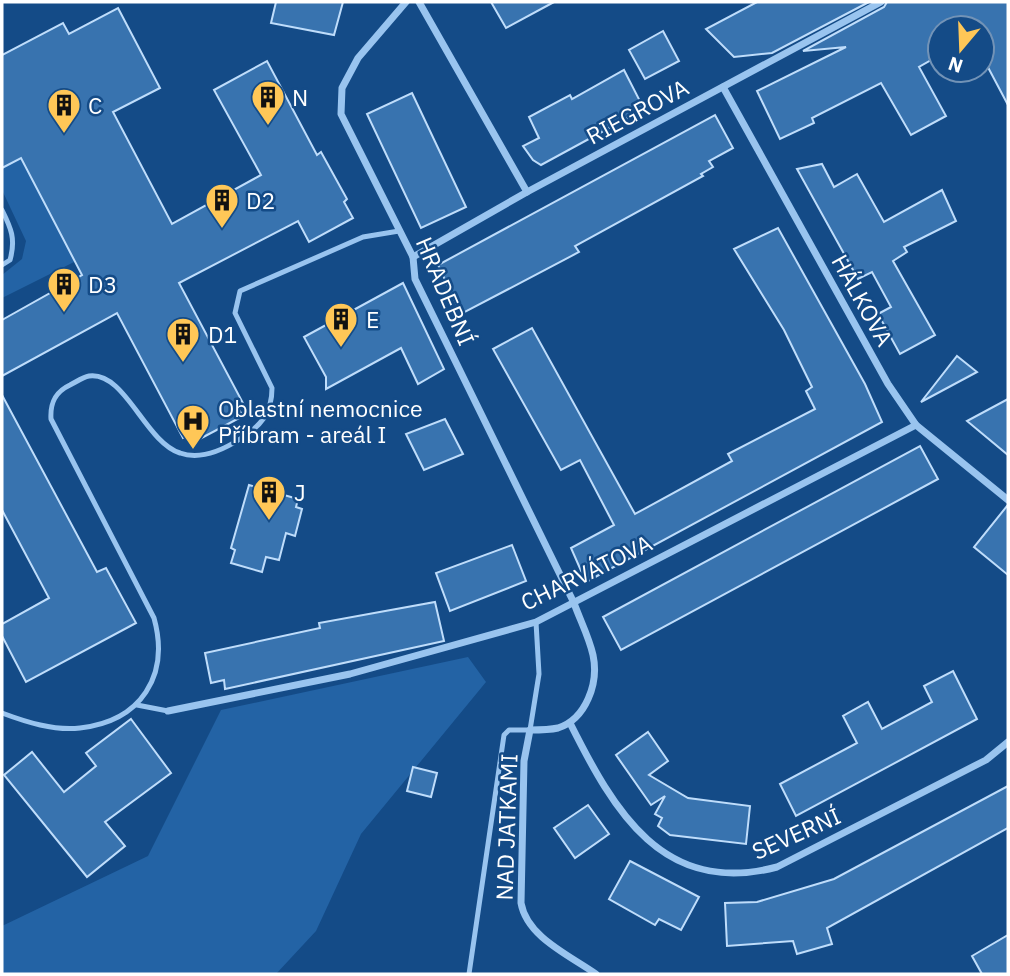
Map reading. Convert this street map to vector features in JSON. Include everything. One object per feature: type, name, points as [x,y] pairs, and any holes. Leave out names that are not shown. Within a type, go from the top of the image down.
[{"type":"street","name":"HRADEBNÍ","points":[[406,2],[358,58],[342,89],[341,114],[414,257],[415,279],[574,603]]},
{"type":"street","points":[[419,2],[527,192]]},
{"type":"street","name":"RIEGROVA","points":[[414,257],[527,192],[881,2]]},
{"type":"street","name":"HÁLKOVA","points":[[723,87],[888,384],[916,425],[1008,500]]},
{"type":"street","name":"CHARVÁTOVA","points":[[168,711],[350,674],[536,622],[916,425]]},
{"type":"street","points":[[530,730],[556,729],[569,723],[584,709],[592,688],[593,657],[574,603]]},
{"type":"street","name":"SEVERNÍ","points":[[569,723],[596,775],[621,811],[663,853],[691,868],[750,874],[777,867],[986,760],[1008,742]]},
{"type":"street","name":"NAD JATKAMI","points":[[530,730],[524,761],[524,918],[534,930],[596,974]]},
{"type":"lane","points":[[2,210],[13,231],[14,245],[10,260],[2,265]]},
{"type":"lane","points":[[2,713],[32,724],[79,728],[111,721],[137,705],[153,680],[160,658],[157,629],[51,419],[50,404],[61,389],[90,376],[104,379],[121,391],[156,439],[180,453],[203,455],[227,447],[265,420],[272,402],[272,388],[235,313],[240,291],[363,237],[399,231]]},
{"type":"lane","points":[[468,974],[504,735],[509,730],[530,730],[538,674],[536,622]]},
{"type":"lane","points":[[137,705],[168,711]]},
{"type":"shaded area","points":[[21,158],[69,250],[80,259],[2,298],[2,275],[22,259],[26,241],[2,190],[2,168]]},
{"type":"shaded area","points":[[468,657],[486,682],[361,834],[316,931],[276,974],[2,974],[2,926],[148,856],[221,710]]},
{"type":"building","points":[[276,2],[343,2],[334,35],[271,23]]},
{"type":"building","points":[[491,2],[554,2],[506,28]]},
{"type":"building","points":[[757,2],[869,2],[772,53],[734,57],[706,29]]},
{"type":"building","points":[[887,2],[1008,2],[1008,105],[996,82],[996,14],[926,14],[926,63],[919,67],[946,116],[911,135],[881,83],[812,118],[814,123],[780,139],[757,91],[846,47],[803,51],[884,7]]},
{"type":"building","points":[[118,8],[160,88],[113,112],[172,224],[261,175],[214,90],[267,61],[317,155],[321,152],[347,199],[344,202],[353,218],[309,242],[298,221],[179,283],[244,405],[238,408],[243,416],[194,442],[191,434],[183,438],[117,313],[2,376],[2,320],[82,275],[21,158],[2,168],[2,55],[63,23],[69,34]]},
{"type":"building","points":[[663,31],[679,61],[645,79],[629,50]]},
{"type":"building","points":[[624,70],[644,109],[541,165],[533,160],[523,146],[539,138],[529,117],[570,95],[572,99]]},
{"type":"building","points":[[412,93],[466,207],[421,228],[367,114]]},
{"type":"building","points":[[715,115],[733,148],[709,161],[713,167],[701,174],[703,176],[575,246],[579,252],[461,314],[438,265]]},
{"type":"building","points":[[822,164],[834,187],[857,174],[884,222],[942,190],[956,221],[904,247],[907,252],[893,261],[935,335],[900,354],[878,314],[891,307],[872,272],[858,279],[797,169]]},
{"type":"building","points":[[778,228],[865,384],[882,422],[586,582],[571,548],[614,525],[580,460],[561,470],[493,349],[532,328],[635,514],[732,461],[728,454],[815,409],[806,391],[812,387],[784,330],[734,249]]},
{"type":"building","points":[[403,283],[444,369],[418,384],[401,348],[326,389],[326,377],[304,337]]},
{"type":"building","points":[[957,356],[977,372],[921,402]]},
{"type":"building","points":[[2,395],[97,572],[106,568],[136,623],[26,682],[2,636],[2,624],[49,598],[2,510]]},
{"type":"building","points":[[1008,399],[1008,455],[967,421]]},
{"type":"building","points":[[445,419],[463,454],[424,470],[406,434]]},
{"type":"building","points":[[920,446],[938,479],[621,650],[603,617]]},
{"type":"building","name":"J","points":[[249,485],[298,499],[296,507],[302,509],[295,536],[286,533],[279,560],[266,557],[262,572],[231,563],[235,550],[231,548]]},
{"type":"building","points":[[1008,506],[1008,575],[974,547]]},
{"type":"building","points":[[512,545],[526,581],[450,611],[436,573]]},
{"type":"building","points":[[435,602],[444,641],[225,689],[224,680],[211,683],[205,653],[320,628],[319,623]]},
{"type":"building","points":[[953,671],[977,719],[796,816],[780,784],[857,743],[843,716],[868,702],[882,729],[932,702],[924,686]]},
{"type":"building","points":[[131,719],[171,773],[105,822],[125,846],[87,877],[4,775],[32,752],[64,792],[96,766],[86,753]]},
{"type":"building","points":[[648,732],[668,761],[649,775],[688,798],[750,806],[746,844],[670,835],[658,826],[662,818],[655,814],[665,796],[651,805],[616,755]]},
{"type":"building","points":[[413,767],[437,773],[431,797],[407,791]]},
{"type":"building","points":[[1008,786],[1008,828],[827,928],[832,944],[797,954],[793,941],[727,946],[725,903],[757,902],[834,879]]},
{"type":"building","points":[[588,805],[609,834],[575,858],[554,828]]},
{"type":"building","points":[[630,861],[699,897],[681,930],[659,919],[655,925],[609,899]]},
{"type":"building","points":[[1008,935],[1008,974],[982,974],[972,956]]},
{"type":"place","name":"N","points":[[268,127]]},
{"type":"place","name":"C","points":[[64,135]]},
{"type":"place","name":"D2","points":[[222,230]]},
{"type":"place","name":"D3","points":[[64,314]]},
{"type":"place","name":"E","points":[[341,349]]},
{"type":"place","name":"D1","points":[[183,364]]},
{"type":"place","name":"Oblastní nemocnice Příbram - areál I","points":[[193,451]]},
{"type":"place","name":"J","points":[[269,522]]}]
